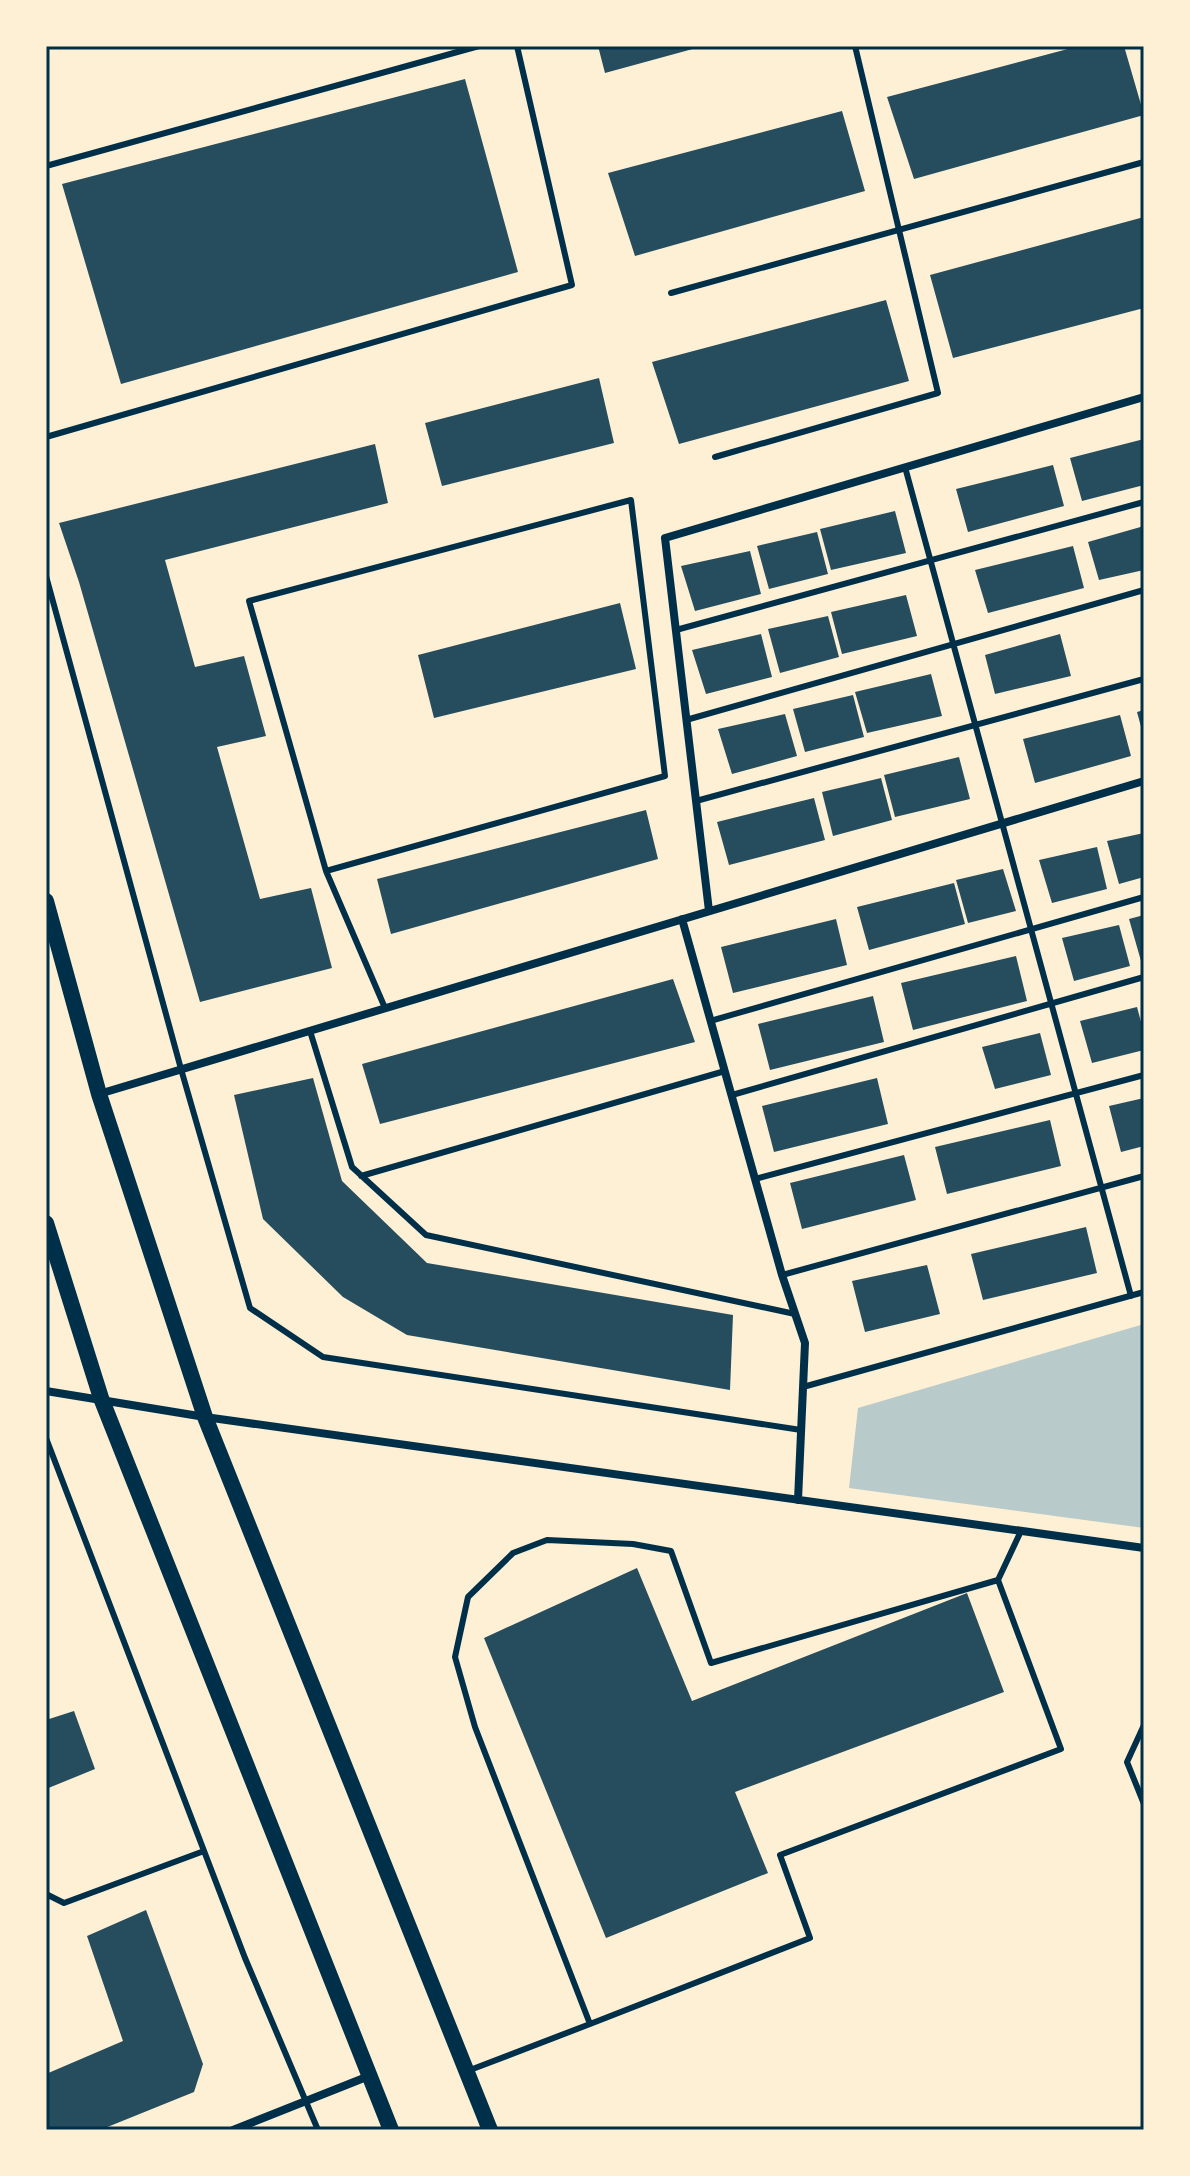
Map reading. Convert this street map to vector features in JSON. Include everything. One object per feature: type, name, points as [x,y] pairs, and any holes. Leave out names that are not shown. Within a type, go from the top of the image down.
[{"type":"main road","points":[[46,901],[99,1094],[205,1417],[490,2130]]},
{"type":"main road","points":[[46,1223],[101,1398],[391,2130]]},
{"type":"street","points":[[709,911],[665,538],[1144,397]]},
{"type":"street","points":[[99,1094],[1144,781]]},
{"type":"street","points":[[682,919],[782,1275],[805,1343],[798,1500]]},
{"type":"street","points":[[46,1391],[205,1417],[1143,1550]]},
{"type":"street","points":[[233,2130],[369,2076]]},
{"type":"lane","points":[[46,166],[479,46]]},
{"type":"lane","points":[[46,437],[572,285],[517,46]]},
{"type":"lane","points":[[715,457],[938,393],[855,46]]},
{"type":"lane","points":[[671,293],[1144,162]]},
{"type":"lane","points":[[905,467],[1131,1296]]},
{"type":"lane","points":[[326,871],[665,776],[631,500],[249,601],[326,871],[385,1008]]},
{"type":"lane","points":[[676,630],[1144,502]]},
{"type":"lane","points":[[46,576],[250,1308],[323,1357],[801,1430]]},
{"type":"lane","points":[[686,720],[1144,590]]},
{"type":"lane","points":[[696,801],[1144,679]]},
{"type":"lane","points":[[710,1021],[1144,897]]},
{"type":"lane","points":[[732,1095],[1144,977]]},
{"type":"lane","points":[[310,1031],[352,1167],[426,1235],[795,1314]]},
{"type":"lane","points":[[361,1176],[725,1071]]},
{"type":"lane","points":[[755,1179],[1144,1075]]},
{"type":"lane","points":[[782,1275],[1144,1176]]},
{"type":"lane","points":[[803,1387],[1144,1292]]},
{"type":"lane","points":[[46,1438],[245,1958],[318,2130]]},
{"type":"lane","points":[[467,2071],[810,1938],[780,1855],[1061,1749],[998,1580],[1021,1531]]},
{"type":"lane","points":[[590,2024],[475,1727],[455,1657],[468,1597],[513,1553],[547,1540],[633,1544],[671,1551],[711,1663],[998,1580]]},
{"type":"lane","points":[[1144,1725],[1127,1762],[1144,1804]]},
{"type":"lane","points":[[46,1894],[64,1903],[204,1851]]},
{"type":"shaded area","points":[[1144,1324],[1144,1528],[849,1488],[858,1408]]},
{"type":"building","points":[[598,46],[700,46],[700,47],[605,73]]},
{"type":"building","points":[[1079,46],[1124,46],[1144,115],[914,179],[887,97]]},
{"type":"building","points":[[465,79],[518,272],[121,384],[62,184]]},
{"type":"building","points":[[842,111],[865,191],[635,256],[608,173]]},
{"type":"building","points":[[1144,217],[1144,308],[953,358],[930,275]]},
{"type":"building","points":[[886,300],[909,381],[679,444],[652,362]]},
{"type":"building","points":[[599,378],[614,443],[442,486],[425,423]]},
{"type":"building","points":[[1144,439],[1144,485],[1082,501],[1070,458]]},
{"type":"building","points":[[375,444],[388,503],[165,560],[195,667],[244,656],[266,736],[217,747],[260,899],[311,888],[332,968],[200,1002],[79,582],[59,523]]},
{"type":"building","points":[[1053,465],[1064,506],[968,532],[956,489]]},
{"type":"building","points":[[895,511],[906,553],[831,570],[820,529]]},
{"type":"building","points":[[1144,526],[1144,570],[1099,580],[1088,542]]},
{"type":"building","points":[[817,532],[828,574],[769,589],[757,546]]},
{"type":"building","points":[[1073,546],[1084,588],[988,613],[975,570]]},
{"type":"building","points":[[750,551],[761,594],[695,611],[681,566]]},
{"type":"building","points":[[906,595],[917,636],[842,654],[831,612]]},
{"type":"building","points":[[620,603],[636,669],[434,718],[418,655]]},
{"type":"building","points":[[828,616],[839,657],[780,673],[768,629]]},
{"type":"building","points":[[761,634],[772,677],[706,694],[692,650]]},
{"type":"building","points":[[1060,634],[1071,676],[995,694],[985,655]]},
{"type":"building","points":[[931,674],[942,716],[867,733],[855,692]]},
{"type":"building","points":[[853,695],[864,737],[805,752],[793,709]]},
{"type":"building","points":[[1144,710],[1144,734],[1143,734],[1137,712]]},
{"type":"building","points":[[785,714],[797,756],[732,774],[718,729]]},
{"type":"building","points":[[1120,715],[1131,756],[1035,783],[1023,739]]},
{"type":"building","points":[[959,757],[970,799],[895,817],[884,775]]},
{"type":"building","points":[[881,778],[892,820],[833,836],[822,792]]},
{"type":"building","points":[[814,798],[825,840],[729,865],[717,822]]},
{"type":"building","points":[[646,810],[658,859],[391,934],[377,879]]},
{"type":"building","points":[[1144,833],[1144,877],[1119,884],[1107,841]]},
{"type":"building","points":[[1097,847],[1107,889],[1052,903],[1039,860]]},
{"type":"building","points":[[1003,869],[1016,911],[968,923],[956,880]]},
{"type":"building","points":[[954,883],[965,924],[869,950],[857,907]]},
{"type":"building","points":[[1144,915],[1144,960],[1141,961],[1129,919]]},
{"type":"building","points":[[836,919],[847,965],[733,993],[721,947]]},
{"type":"building","points":[[1119,925],[1130,966],[1074,981],[1062,938]]},
{"type":"building","points":[[1016,956],[1027,1001],[913,1030],[901,983]]},
{"type":"building","points":[[673,979],[695,1042],[380,1124],[362,1064]]},
{"type":"building","points":[[873,996],[884,1042],[770,1070],[758,1024]]},
{"type":"building","points":[[1137,1007],[1144,1033],[1144,1050],[1092,1063],[1080,1021]]},
{"type":"building","points":[[1040,1033],[1051,1075],[995,1089],[982,1047]]},
{"type":"building","points":[[313,1078],[342,1181],[427,1263],[733,1315],[730,1390],[407,1335],[343,1297],[263,1219],[234,1095]]},
{"type":"building","points":[[877,1078],[888,1124],[774,1152],[762,1106]]},
{"type":"building","points":[[1144,1098],[1144,1146],[1121,1152],[1109,1106]]},
{"type":"building","points":[[1050,1120],[1061,1166],[947,1194],[935,1147]]},
{"type":"building","points":[[904,1155],[916,1200],[802,1229],[790,1183]]},
{"type":"building","points":[[1086,1227],[1097,1273],[983,1300],[971,1254]]},
{"type":"building","points":[[927,1265],[940,1314],[865,1332],[852,1281]]},
{"type":"building","points":[[637,1568],[692,1701],[967,1593],[1004,1692],[735,1792],[768,1873],[606,1938],[484,1638]]},
{"type":"building","points":[[74,1711],[95,1769],[46,1789],[46,1720]]},
{"type":"building","points":[[146,1910],[203,2064],[194,2092],[100,2130],[46,2130],[46,2074],[123,2041],[87,1936]]}]
